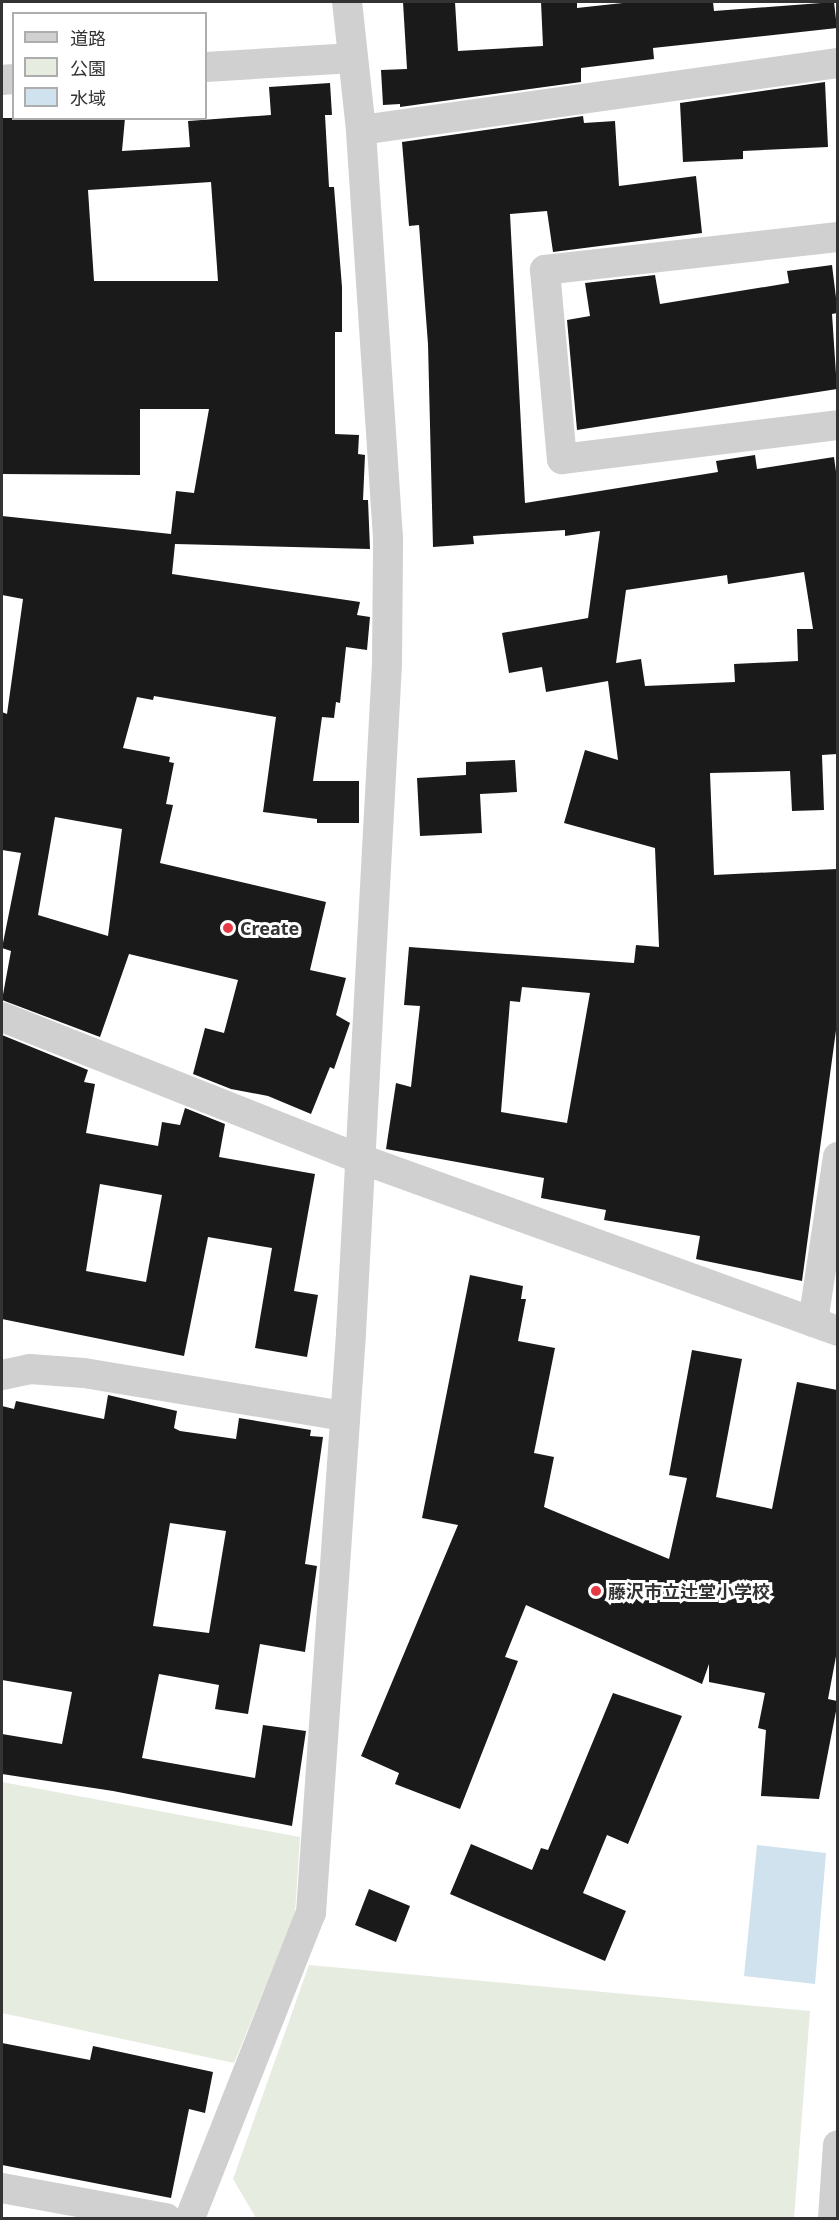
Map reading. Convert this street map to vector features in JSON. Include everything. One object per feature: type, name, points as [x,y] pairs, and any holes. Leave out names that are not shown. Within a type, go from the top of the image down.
[{"type":"street","points":[[190,2218],[311,1914],[361,1159],[387,663],[388,538],[361,129],[347,2]]},
{"type":"street","points":[[207,67],[353,58]]},
{"type":"street","points":[[361,129],[837,63]]},
{"type":"street","points":[[837,237],[545,270],[562,459],[837,425]]},
{"type":"street","points":[[2,1017],[361,1159],[825,1327],[837,1157]]},
{"type":"street","points":[[2,1375],[30,1369],[84,1373],[343,1416]]},
{"type":"street","points":[[833,2218],[837,2145]]},
{"type":"street","points":[[2,2188],[166,2218]]},
{"type":"green space","points":[[2,1782],[300,1837],[295,1914],[234,2063],[2,2013]]},
{"type":"green space","points":[[309,1965],[810,2011],[794,2218],[256,2218],[233,2179]]},
{"type":"water","points":[[757,1845],[826,1853],[815,1984],[744,1976]]},
{"type":"building","points":[[403,2],[455,2],[458,51],[543,46],[541,2],[577,2],[577,8],[632,2],[713,2],[714,11],[834,2],[837,28],[653,48],[654,59],[581,68],[581,82],[400,107],[400,104],[383,105],[381,70],[407,69]]},
{"type":"building","points":[[825,82],[828,147],[743,151],[743,159],[683,162],[680,103]]},
{"type":"building","points":[[330,83],[332,115],[325,115],[329,187],[334,187],[342,287],[342,332],[335,332],[335,434],[359,435],[358,454],[365,455],[363,500],[368,500],[370,549],[175,544],[172,574],[360,602],[357,615],[370,617],[367,650],[346,647],[340,703],[336,702],[334,718],[322,717],[313,781],[359,781],[359,823],[317,823],[317,819],[263,812],[276,717],[154,696],[153,700],[137,697],[123,748],[170,757],[169,762],[174,763],[166,804],[173,805],[160,863],[326,902],[310,970],[346,978],[336,1015],[350,1023],[334,1069],[330,1067],[311,1114],[268,1096],[231,1089],[193,1074],[205,1028],[224,1033],[238,980],[129,954],[100,1037],[2,1000],[11,951],[2,948],[21,853],[2,850],[2,712],[7,714],[23,599],[2,595],[2,516],[171,534],[176,491],[194,493],[209,409],[140,409],[140,475],[2,474],[3,118],[12,118],[12,120],[125,120],[122,151],[190,147],[188,121],[271,115],[269,87]],"holes":[[[211,182],[218,281],[94,281],[88,190]],[[55,817],[122,829],[108,936],[38,915]]]},
{"type":"building","points":[[583,116],[584,123],[615,121],[619,186],[696,176],[702,233],[553,252],[547,211],[510,214],[525,503],[718,472],[716,461],[755,455],[757,469],[834,457],[837,479],[837,754],[822,755],[824,810],[792,811],[790,771],[710,773],[714,875],[837,869],[837,1023],[802,1281],[696,1259],[700,1236],[604,1220],[606,1210],[541,1198],[544,1178],[386,1149],[396,1083],[411,1087],[420,1006],[404,1005],[409,947],[634,963],[636,945],[659,947],[655,848],[564,823],[585,750],[618,760],[608,681],[546,692],[542,667],[509,673],[502,633],[588,618],[600,531],[565,536],[565,530],[473,536],[474,544],[433,547],[428,344],[419,225],[409,226],[402,142]],"holes":[[[804,572],[813,629],[797,629],[798,661],[734,664],[735,682],[645,686],[641,659],[616,663],[626,590],[727,575],[728,584]],[[522,987],[590,993],[567,1123],[501,1112],[510,1001],[520,1002]]]},
{"type":"building","points":[[832,265],[837,306],[837,313],[832,314],[837,389],[577,430],[567,320],[590,316],[585,283],[655,275],[660,304],[789,283],[787,271]]},
{"type":"building","points":[[515,760],[517,792],[480,794],[482,833],[420,836],[417,778],[466,775],[466,762]]},
{"type":"building","points":[[2,1035],[88,1070],[84,1082],[95,1084],[86,1133],[158,1146],[162,1122],[180,1125],[185,1108],[225,1124],[219,1157],[315,1174],[294,1291],[318,1295],[307,1357],[255,1348],[272,1248],[208,1237],[184,1356],[2,1319]],"holes":[[[100,1184],[162,1195],[146,1282],[86,1271]]]},
{"type":"building","points":[[470,1275],[523,1286],[521,1299],[526,1299],[518,1341],[555,1348],[534,1453],[554,1457],[544,1507],[669,1559],[687,1478],[669,1475],[692,1350],[742,1359],[716,1497],[772,1509],[797,1382],[837,1390],[837,1651],[828,1699],[837,1701],[837,1706],[819,1799],[761,1796],[766,1730],[758,1728],[765,1693],[709,1682],[709,1664],[702,1684],[526,1605],[505,1657],[518,1661],[460,1809],[395,1784],[399,1773],[361,1756],[458,1525],[422,1518]]},
{"type":"building","points":[[108,1395],[177,1411],[174,1428],[180,1431],[236,1439],[239,1418],[311,1430],[310,1436],[323,1437],[305,1564],[317,1566],[305,1652],[260,1644],[248,1714],[215,1709],[219,1685],[159,1674],[142,1758],[255,1778],[263,1725],[306,1731],[292,1826],[113,1791],[2,1774],[2,1734],[62,1744],[72,1692],[2,1680],[2,1406],[14,1409],[16,1401],[104,1419]],"holes":[[[170,1523],[226,1531],[209,1633],[153,1626]]]},
{"type":"building","points":[[613,1693],[682,1716],[628,1844],[607,1835],[583,1893],[626,1911],[605,1961],[450,1894],[471,1844],[532,1870],[541,1848],[548,1850]]},
{"type":"building","points":[[369,1889],[410,1906],[396,1942],[355,1925]]},
{"type":"building","points":[[2,2043],[90,2060],[93,2046],[213,2072],[205,2113],[189,2109],[171,2198],[2,2165]]},
{"type":"place","name":"Create","points":[[228,928]]},
{"type":"place","name":"藤沢市立辻堂小学校","points":[[596,1591]]}]
